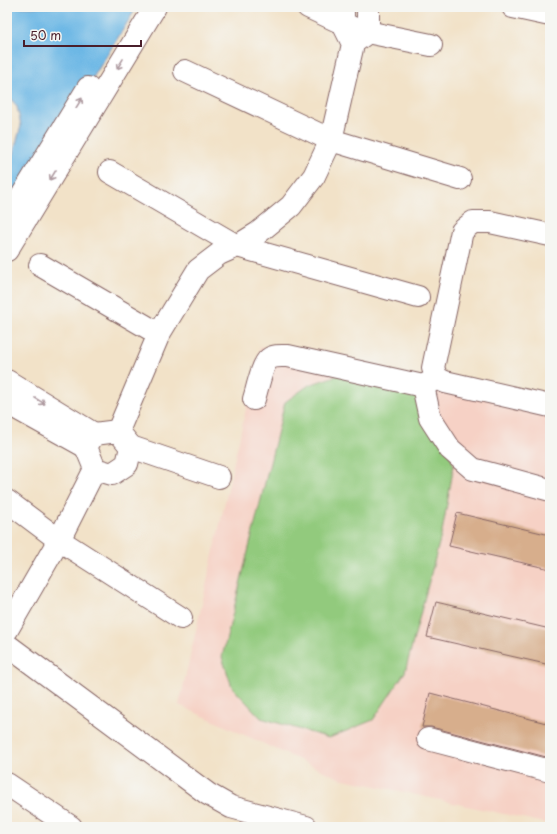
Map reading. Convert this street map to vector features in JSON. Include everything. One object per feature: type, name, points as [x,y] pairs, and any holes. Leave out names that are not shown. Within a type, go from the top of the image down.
[{"type":"street","points":[[7,250],[138,7]]},
{"type":"street","points":[[7,220],[155,7]]},
{"type":"street","points":[[308,7],[343,15],[357,30],[360,38]]},
{"type":"street","points":[[95,469],[112,474],[127,464],[124,439],[159,334],[198,270],[219,254],[237,246],[258,233],[291,206],[314,176],[331,140],[368,7]]},
{"type":"street","points":[[513,7],[550,15]]},
{"type":"street","points":[[360,38],[431,45]]},
{"type":"street","points":[[185,71],[331,140],[460,179]]},
{"type":"street","points":[[110,172],[237,246],[418,297]]},
{"type":"street","points":[[550,235],[490,222],[473,222],[462,231],[430,382],[430,418],[450,449],[473,469],[550,490]]},
{"type":"street","points":[[40,265],[159,334]]},
{"type":"street","points":[[254,399],[265,362],[270,358],[288,356],[430,382],[445,382],[550,406]]},
{"type":"street","points":[[7,381],[90,441],[95,469],[59,540],[7,630]]},
{"type":"street","points":[[7,403],[90,441],[124,439],[219,477]]},
{"type":"street","points":[[7,501],[59,540],[181,618]]},
{"type":"street","points":[[7,645],[208,794],[231,807],[306,827]]},
{"type":"street","points":[[428,739],[550,771]]},
{"type":"street","points":[[7,784],[71,827]]},
{"type":"shaded area","points":[[260,347],[550,413],[550,824],[339,778],[179,705]]},
{"type":"green space","points":[[353,370],[425,397],[454,465],[442,532],[405,672],[373,720],[329,738],[261,718],[232,687],[222,657],[285,402],[309,385]]},
{"type":"water","points":[[7,7],[137,7],[7,216],[7,165],[11,161],[21,126],[17,107],[7,93]]},
{"type":"building","points":[[457,513],[550,535],[550,569],[449,546]]},
{"type":"building","points":[[436,602],[550,629],[550,665],[427,637]]},
{"type":"building","points":[[430,693],[550,724],[550,758],[431,727],[422,727]]}]
